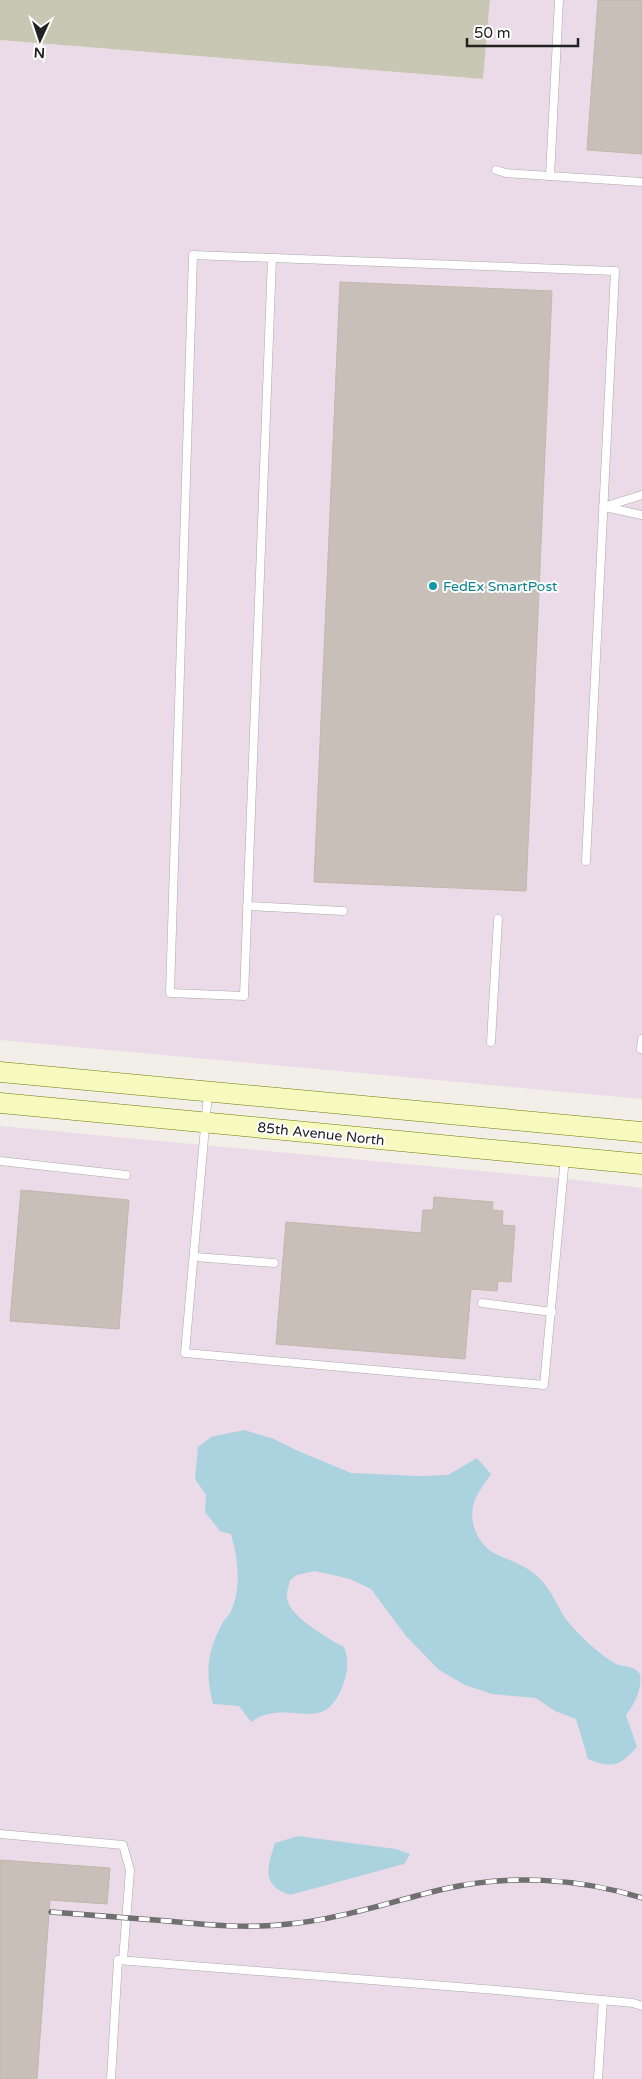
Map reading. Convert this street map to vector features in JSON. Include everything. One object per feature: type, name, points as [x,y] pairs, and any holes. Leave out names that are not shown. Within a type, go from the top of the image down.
[{"type":"main road","points":[[0,1072],[642,1132]]},
{"type":"main road","name":"85th Avenue North","points":[[0,1103],[642,1164]]},
{"type":"lane","points":[[550,176],[559,0]]},
{"type":"lane","points":[[496,170],[506,173],[642,182]]},
{"type":"lane","points":[[272,258],[244,996],[170,993],[193,255],[616,271],[586,861]]},
{"type":"lane","points":[[603,507],[642,495]]},
{"type":"lane","points":[[603,507],[642,515]]},
{"type":"lane","points":[[247,906],[343,911]]},
{"type":"lane","points":[[491,1042],[498,919]]},
{"type":"lane","points":[[641,1049],[642,1039]]},
{"type":"lane","points":[[208,1091],[195,1257],[185,1353],[544,1385],[565,1157]]},
{"type":"lane","points":[[0,1161],[126,1175]]},
{"type":"lane","points":[[195,1257],[274,1263]]},
{"type":"lane","points":[[482,1303],[552,1312]]},
{"type":"lane","points":[[0,1834],[123,1845],[130,1870],[124,1960]]},
{"type":"lane","points":[[111,2079],[118,1960],[603,2000],[633,2003],[642,2006]]},
{"type":"lane","points":[[598,2079],[603,2000]]},
{"type":"shaded area","points":[[0,0],[490,0],[483,79],[0,40]]},
{"type":"shaded area","points":[[490,0],[642,0],[642,1099],[0,1040],[0,40],[483,79]]},
{"type":"shaded area","points":[[0,1126],[577,1180],[642,1188],[642,2079],[0,2079]]},
{"type":"water","points":[[244,1430],[274,1439],[351,1473],[419,1476],[448,1475],[477,1458],[491,1474],[478,1493],[472,1515],[475,1530],[483,1544],[494,1553],[523,1566],[538,1576],[551,1593],[565,1618],[586,1641],[614,1663],[632,1668],[640,1674],[637,1696],[626,1715],[637,1747],[616,1764],[604,1764],[588,1759],[576,1719],[555,1711],[536,1698],[492,1694],[465,1685],[439,1670],[406,1636],[371,1589],[350,1579],[315,1571],[297,1575],[290,1580],[287,1599],[295,1613],[302,1620],[344,1647],[347,1656],[347,1670],[343,1685],[336,1699],[328,1708],[320,1713],[278,1713],[263,1715],[251,1722],[239,1706],[213,1704],[208,1672],[209,1662],[218,1633],[234,1604],[238,1574],[231,1534],[220,1531],[205,1512],[206,1495],[195,1479],[198,1447],[211,1437]]},
{"type":"water","points":[[298,1836],[396,1849],[410,1854],[404,1864],[290,1895],[281,1891],[270,1881],[270,1860],[275,1843]]},
{"type":"building","points":[[598,0],[642,0],[642,154],[587,150]]},
{"type":"building","name":"FedEx SmartPost","points":[[340,282],[552,291],[526,891],[314,882]]},
{"type":"building","points":[[21,1190],[129,1200],[119,1329],[10,1321]]},
{"type":"building","points":[[434,1197],[493,1202],[492,1210],[503,1211],[502,1225],[515,1226],[511,1282],[498,1281],[497,1291],[471,1289],[465,1359],[276,1344],[286,1222],[421,1233],[423,1210],[433,1210]]},
{"type":"building","points":[[0,1860],[110,1868],[107,1904],[50,1900],[37,2079],[0,2079]]},
{"type":"railway","points":[[51,1912],[213,1925],[274,1925],[309,1922],[328,1918],[468,1884],[518,1880],[569,1882],[618,1891],[642,1898]]},
{"type":"place","name":"FedEx SmartPost","points":[[433,586]]}]
